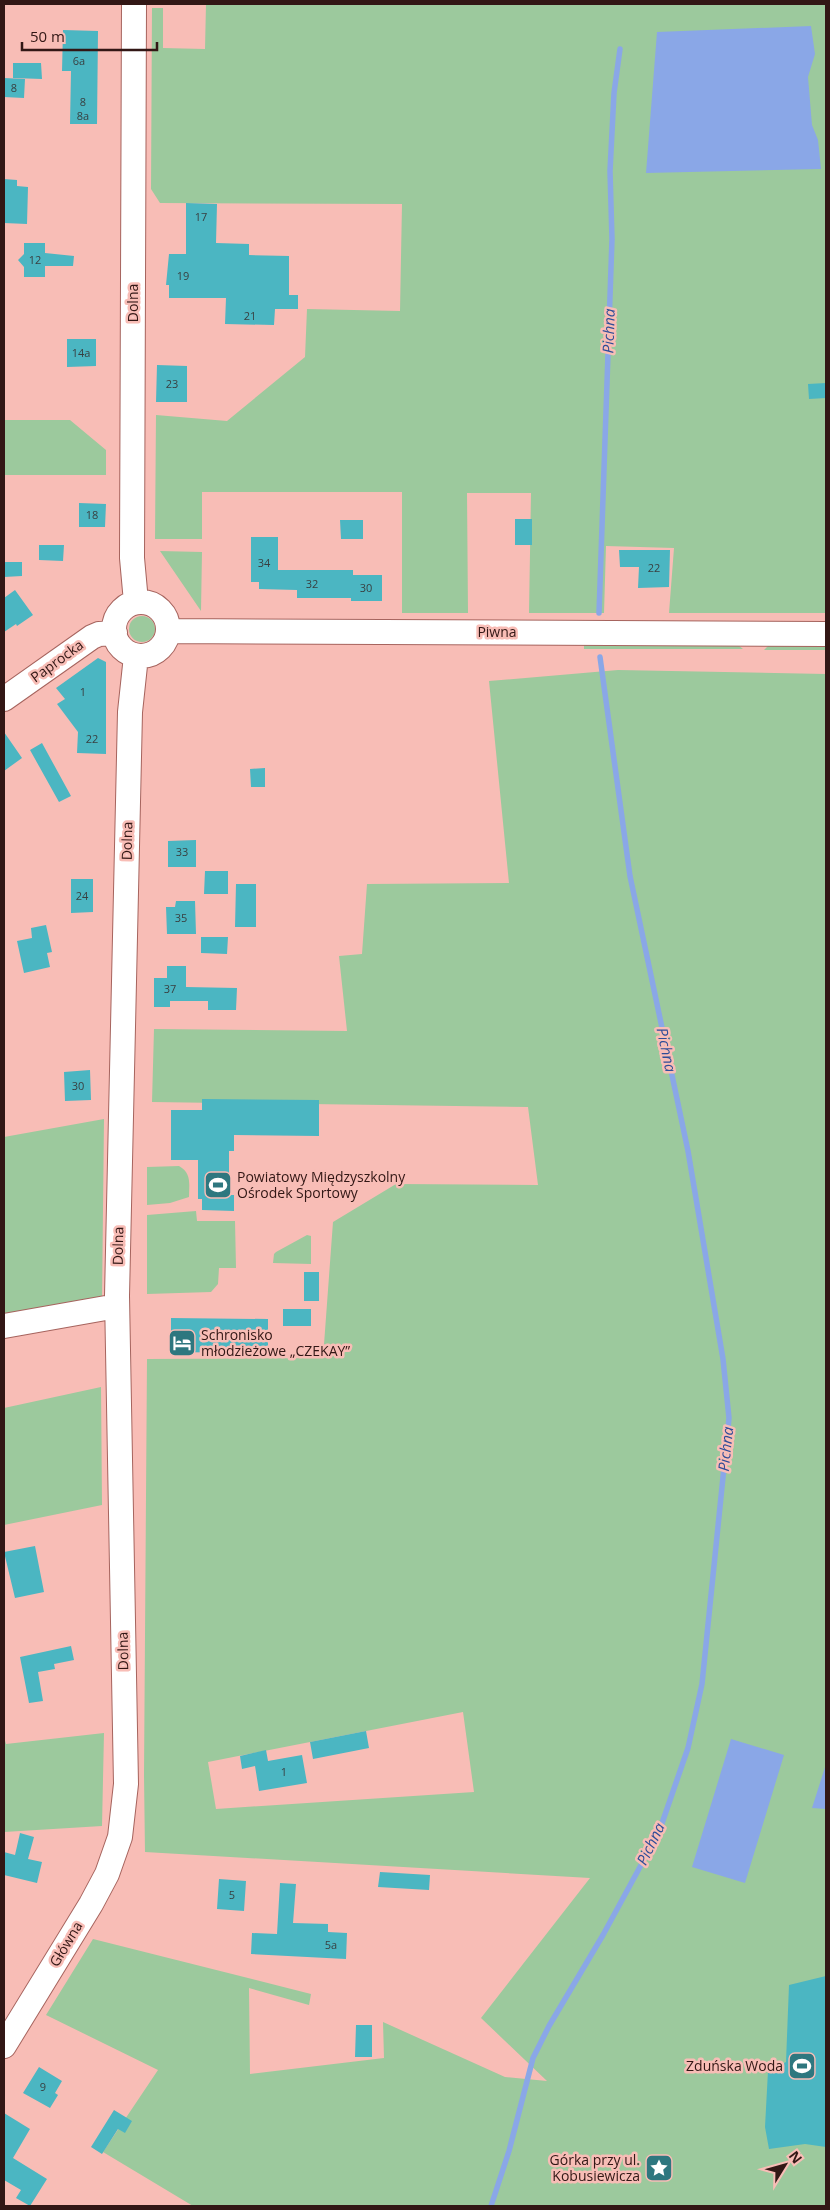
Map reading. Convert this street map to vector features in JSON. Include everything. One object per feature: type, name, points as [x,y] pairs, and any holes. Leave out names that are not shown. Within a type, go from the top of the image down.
[{"type":"street","name":"Dolna","points":[[134,4],[132,558],[136,602]]},
{"type":"street","points":[[136,602],[152,604],[159,608],[165,615],[169,630],[162,648],[145,656],[136,656],[122,648],[114,633],[120,613],[136,602]]},
{"type":"street","name":"Piwna","points":[[169,630],[826,634]]},
{"type":"street","name":"Paprocka","points":[[4,699],[92,636],[114,633]]},
{"type":"street","name":"Dolna","points":[[120,1837],[126,1784],[117,1306],[130,712],[136,656]]},
{"type":"street","points":[[4,1326],[117,1306]]},
{"type":"street","name":"Główna","points":[[4,2046],[91,1904],[107,1874],[120,1837]]},
{"type":"green space","points":[[206,4],[826,4],[826,613],[669,613],[674,548],[606,546],[604,613],[529,613],[531,493],[467,493],[468,613],[402,613],[402,492],[202,492],[202,539],[155,539],[156,415],[227,421],[305,357],[307,309],[400,311],[402,204],[160,203],[151,189],[152,8],[163,8],[163,48],[205,49]]},
{"type":"green space","points":[[4,420],[70,420],[106,450],[106,475],[4,475]]},
{"type":"green space","points":[[160,551],[202,552],[201,611]]},
{"type":"green space","points":[[142,616],[151,620],[155,629],[151,638],[142,642],[133,638],[129,629],[133,620]]},
{"type":"green space","points":[[584,642],[738,645],[743,649],[584,649]]},
{"type":"green space","points":[[826,643],[826,650],[764,650],[768,646]]},
{"type":"green space","points":[[618,670],[826,674],[826,2206],[193,2206],[103,2152],[158,2070],[46,2015],[93,1939],[311,1994],[309,2005],[249,1988],[250,2074],[384,2058],[383,2022],[505,2077],[547,2081],[481,2018],[590,1878],[145,1852],[147,1359],[323,1358],[333,1222],[396,1184],[538,1185],[528,1107],[152,1102],[154,1029],[347,1031],[339,956],[362,954],[367,884],[509,883],[489,681]],"holes":[[[463,1712],[474,1792],[216,1809],[208,1762]]]},
{"type":"green space","points":[[104,1119],[102,1301],[4,1319],[4,1137]]},
{"type":"green space","points":[[179,1166],[188,1176],[189,1197],[170,1203],[147,1205],[147,1167]]},
{"type":"green space","points":[[196,1211],[197,1221],[235,1221],[236,1268],[219,1268],[218,1284],[211,1292],[147,1294],[147,1215]]},
{"type":"green space","points":[[307,1235],[311,1236],[311,1264],[273,1263],[276,1252]]},
{"type":"green space","points":[[101,1387],[102,1505],[4,1525],[4,1408]]},
{"type":"green space","points":[[104,1733],[102,1826],[4,1832],[4,1737],[6,1744]]},
{"type":"water","points":[[811,26],[815,54],[808,77],[812,125],[818,140],[821,169],[646,173],[657,32]]},
{"type":"water","points":[[731,1739],[784,1755],[745,1883],[692,1867]]},
{"type":"water","points":[[826,1764],[826,1809],[812,1808]]},
{"type":"building","points":[[63,30],[98,31],[97,124],[70,124],[71,71],[62,71]]},
{"type":"building","points":[[13,63],[41,63],[42,79],[13,78]]},
{"type":"building","points":[[4,78],[25,79],[24,98],[4,97]]},
{"type":"building","points":[[4,179],[17,180],[17,186],[28,187],[27,224],[4,223]]},
{"type":"building","points":[[186,203],[217,204],[216,243],[249,244],[249,255],[289,256],[289,295],[298,295],[298,309],[275,309],[274,325],[225,324],[226,298],[169,298],[169,285],[166,285],[169,254],[186,254]]},
{"type":"building","points":[[24,243],[45,243],[45,253],[74,256],[73,266],[45,266],[45,277],[24,277],[24,267],[18,260],[24,254]]},
{"type":"building","points":[[67,339],[96,339],[96,366],[67,367]]},
{"type":"building","points":[[157,365],[187,366],[187,402],[156,402]]},
{"type":"building","points":[[826,383],[826,398],[809,399],[808,384]]},
{"type":"building","points":[[79,503],[106,504],[105,527],[79,527]]},
{"type":"building","points":[[515,519],[532,519],[532,545],[515,545]]},
{"type":"building","points":[[340,520],[363,520],[363,539],[341,539]]},
{"type":"building","points":[[251,537],[278,537],[278,570],[353,570],[353,575],[382,575],[382,601],[351,601],[351,598],[297,598],[297,590],[259,589],[259,582],[251,582]]},
{"type":"building","points":[[39,545],[64,545],[63,561],[39,560]]},
{"type":"building","points":[[619,550],[670,550],[669,587],[638,588],[639,567],[620,567]]},
{"type":"building","points":[[4,562],[22,562],[22,576],[4,577]]},
{"type":"building","points":[[15,590],[33,615],[4,632],[4,598]]},
{"type":"building","points":[[98,658],[106,662],[106,754],[77,753],[78,732],[57,704],[65,699],[56,688]]},
{"type":"building","points":[[4,732],[22,758],[4,771]]},
{"type":"building","points":[[42,743],[71,796],[59,802],[30,750]]},
{"type":"building","points":[[265,768],[265,787],[251,787],[250,769]]},
{"type":"building","points":[[196,840],[196,867],[168,867],[168,841]]},
{"type":"building","points":[[205,871],[228,871],[228,894],[204,894]]},
{"type":"building","points":[[71,879],[93,879],[93,912],[71,913]]},
{"type":"building","points":[[236,884],[256,884],[256,927],[235,927]]},
{"type":"building","points":[[176,901],[195,901],[196,934],[167,934],[166,907],[175,907]]},
{"type":"building","points":[[46,925],[52,952],[47,953],[50,967],[24,973],[17,941],[32,938],[31,928]]},
{"type":"building","points":[[201,937],[228,937],[227,954],[201,953]]},
{"type":"building","points":[[167,966],[186,966],[186,987],[237,988],[236,1010],[208,1010],[208,1001],[170,1001],[170,1007],[154,1007],[154,978],[167,978]]},
{"type":"building","points":[[90,1070],[91,1100],[65,1101],[64,1072]]},
{"type":"building","points":[[202,1099],[319,1100],[319,1136],[234,1135],[234,1151],[229,1151],[229,1195],[234,1195],[234,1211],[202,1210],[202,1199],[198,1199],[198,1160],[171,1160],[171,1110],[202,1110]]},
{"type":"building","points":[[304,1272],[319,1272],[319,1301],[304,1301]]},
{"type":"building","points":[[283,1309],[311,1309],[311,1326],[283,1326]]},
{"type":"building","points":[[171,1318],[268,1319],[268,1353],[171,1352]]},
{"type":"building","points":[[35,1546],[44,1592],[15,1598],[4,1552]]},
{"type":"building","points":[[71,1646],[74,1660],[54,1664],[55,1669],[38,1672],[43,1701],[29,1703],[20,1657]]},
{"type":"building","points":[[366,1731],[369,1748],[313,1759],[310,1742]]},
{"type":"building","points":[[266,1750],[268,1761],[302,1755],[307,1783],[259,1791],[255,1766],[242,1769],[240,1756]]},
{"type":"building","points":[[20,1833],[34,1837],[28,1859],[42,1862],[37,1883],[4,1875],[4,1852],[15,1855]]},
{"type":"building","points":[[380,1872],[430,1875],[429,1890],[378,1887]]},
{"type":"building","points":[[219,1879],[246,1881],[244,1911],[217,1909]]},
{"type":"building","points":[[280,1883],[296,1884],[293,1923],[328,1924],[328,1932],[347,1933],[346,1959],[251,1954],[252,1933],[277,1934]]},
{"type":"building","name":"Zduńska Woda","points":[[826,1976],[826,2147],[805,2144],[769,2149],[765,2127],[768,2071],[786,2062],[789,1985]]},
{"type":"building","points":[[356,2025],[372,2025],[372,2057],[355,2057]]},
{"type":"building","points":[[39,2067],[62,2081],[55,2093],[58,2095],[50,2108],[23,2093]]},
{"type":"building","points":[[114,2110],[132,2121],[125,2133],[118,2129],[102,2154],[91,2147]]},
{"type":"building","points":[[4,2113],[30,2129],[13,2158],[47,2179],[30,2206],[16,2198],[21,2190],[4,2180]]},
{"type":"waterway","name":"Pichna","points":[[599,613],[612,239],[610,171],[614,93],[620,49]]},
{"type":"waterway","name":"Pichna","points":[[491,2206],[509,2151],[533,2058],[549,2026],[603,1935],[659,1832],[688,1748],[702,1684],[729,1418],[723,1359],[688,1151],[630,876],[600,657]]},
{"type":"place","name":"Powiatowy Międzyszkolny Ośrodek Sportowy","points":[[218,1185]]},
{"type":"place","name":"Schronisko młodzieżowe „CZEKAY”","points":[[182,1343]]},
{"type":"place","name":"Zduńska Woda","points":[[802,2066]]},
{"type":"place","name":"Górka przy ul. Kobusiewicza","points":[[659,2168]]}]
